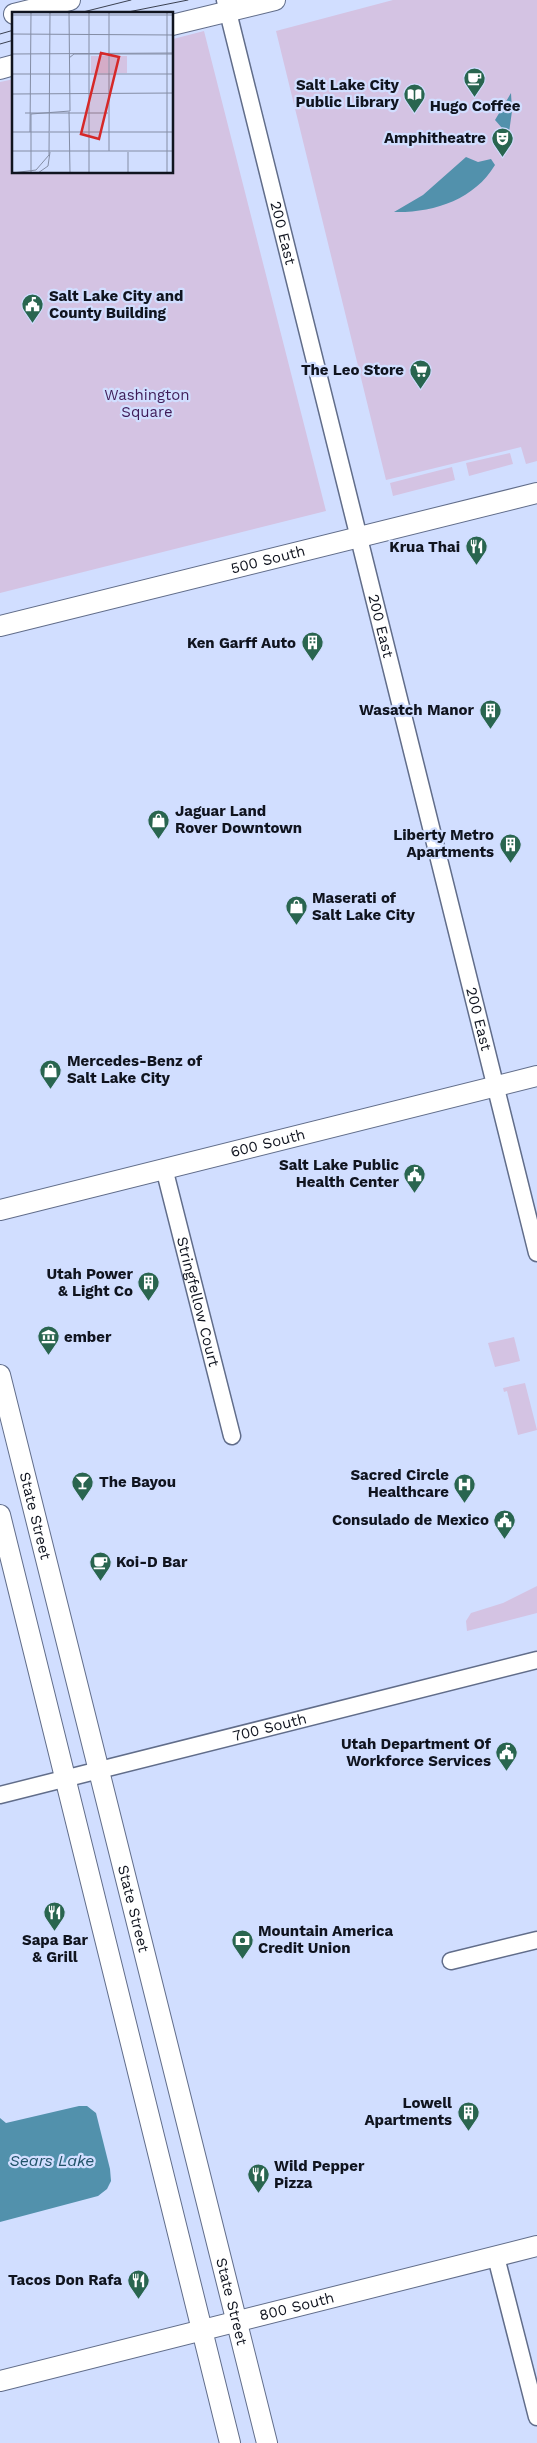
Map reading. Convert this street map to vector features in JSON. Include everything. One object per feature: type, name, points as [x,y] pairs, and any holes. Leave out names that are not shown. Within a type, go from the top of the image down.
[{"type":"main road","points":[[22,12],[70,0]]},
{"type":"main road","points":[[174,24],[227,5],[275,0]]},
{"type":"main road","name":"500 South","points":[[0,626],[360,539],[537,493]]},
{"type":"main road","name":"600 South","points":[[0,1210],[537,1076]]},
{"type":"main road","name":"State Street","points":[[0,1375],[267,2443]]},
{"type":"main road","points":[[0,1515],[230,2443]]},
{"type":"main road","name":"800 South","points":[[0,2381],[537,2246]]},
{"type":"street","name":"200 East","points":[[227,5],[537,1253]]},
{"type":"street","name":"Stringfellow Court","points":[[164,1168],[232,1436]]},
{"type":"street","name":"700 South","points":[[0,1795],[537,1660]]},
{"type":"street","points":[[451,1961],[537,1940]]},
{"type":"street","points":[[496,2256],[537,2417]]},
{"type":"green space","points":[[393,0],[537,0],[537,461],[526,464],[521,447],[386,480],[276,31]]},
{"type":"green space","name":"Washington Square","points":[[204,31],[326,511],[0,593],[0,82],[12,79],[12,174],[174,174],[174,39]]},
{"type":"green space","points":[[510,453],[513,464],[469,476],[466,463]]},
{"type":"green space","points":[[452,467],[455,480],[393,496],[390,483]]},
{"type":"green space","points":[[514,1337],[520,1361],[495,1367],[488,1343]]},
{"type":"green space","points":[[525,1383],[537,1430],[518,1435],[507,1391],[504,1392],[503,1388]]},
{"type":"green space","points":[[537,1586],[537,1613],[467,1631],[466,1621],[471,1613],[503,1603]]},
{"type":"water","points":[[511,93],[512,111],[508,140],[503,139],[502,128],[495,120]]},
{"type":"water","points":[[466,157],[478,162],[491,159],[495,165],[476,187],[464,196],[438,207],[409,212],[394,212],[423,195]]},
{"type":"water","name":"Sears Lake","points":[[79,2106],[87,2106],[96,2113],[110,2169],[111,2181],[107,2189],[98,2196],[0,2222],[0,2118],[6,2123]]},
{"type":"tram line","points":[[83,12],[131,0]]},
{"type":"tram line","points":[[128,12],[188,0]]},
{"type":"tram line","points":[[0,34],[12,31]]},
{"type":"tram line","points":[[0,44],[12,41]]},
{"type":"place","name":"Hugo Coffee","points":[[475,97]]},
{"type":"place","name":"Salt Lake City Public Library","points":[[415,113]]},
{"type":"place","name":"Amphitheatre","points":[[502,157]]},
{"type":"place","name":"Salt Lake City and County Building","points":[[33,324]]},
{"type":"place","name":"The Leo Store","points":[[420,389]]},
{"type":"place","name":"Krua Thai","points":[[476,566]]},
{"type":"place","name":"Ken Garff Auto","points":[[312,662]]},
{"type":"place","name":"Wasatch Manor","points":[[490,729]]},
{"type":"place","name":"Jaguar Land Rover Downtown","points":[[159,839]]},
{"type":"place","name":"Liberty Metro Apartments","points":[[510,863]]},
{"type":"place","name":"Maserati of Salt Lake City","points":[[296,926]]},
{"type":"place","name":"Mercedes-Benz of Salt Lake City","points":[[51,1089]]},
{"type":"place","name":"Salt Lake Public Health Center","points":[[415,1193]]},
{"type":"place","name":"Utah Power & Light Co","points":[[149,1302]]},
{"type":"place","name":"ember","points":[[48,1356]]},
{"type":"place","name":"The Bayou","points":[[83,1501]]},
{"type":"place","name":"Sacred Circle Healthcare","points":[[465,1503]]},
{"type":"place","name":"Consulado de Mexico","points":[[505,1539]]},
{"type":"place","name":"Koi-D Bar","points":[[100,1581]]},
{"type":"place","name":"Utah Department Of Workforce Services","points":[[507,1772]]},
{"type":"place","name":"Sapa Bar & Grill","points":[[55,1931]]},
{"type":"place","name":"Mountain America Credit Union","points":[[242,1959]]},
{"type":"place","name":"Lowell Apartments","points":[[468,2131]]},
{"type":"place","name":"Wild Pepper Pizza","points":[[258,2194]]},
{"type":"place","name":"Tacos Don Rafa","points":[[138,2299]]}]
